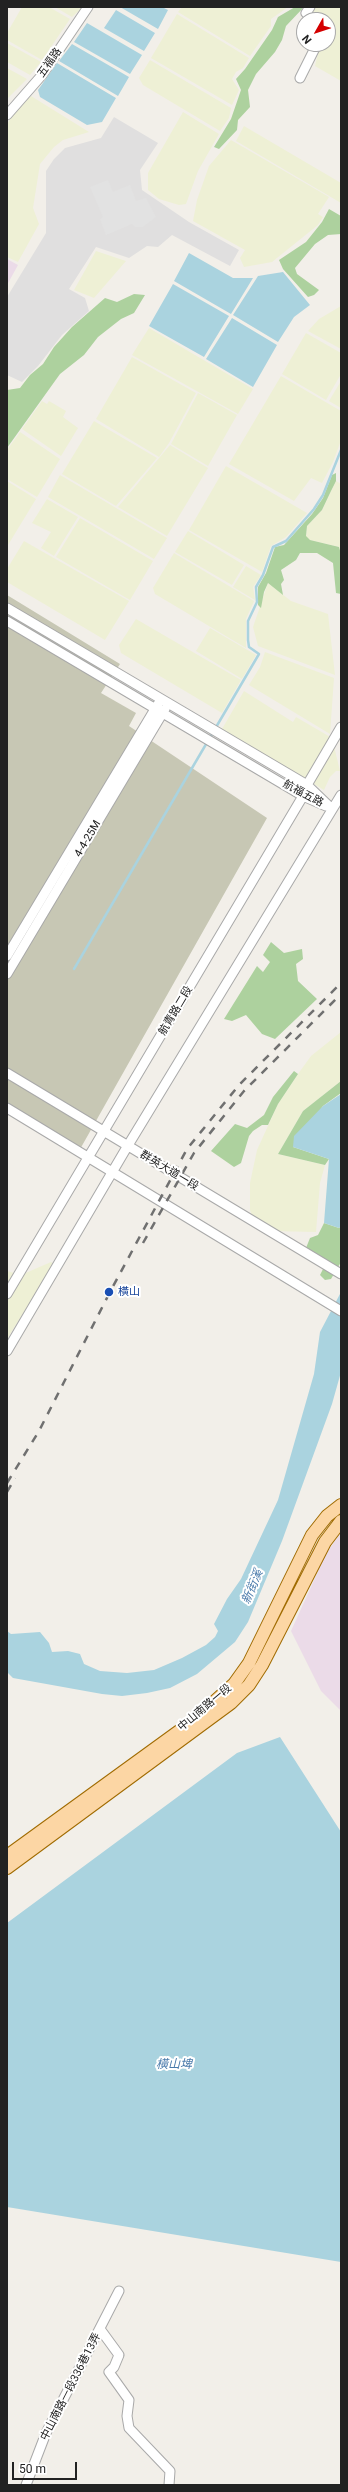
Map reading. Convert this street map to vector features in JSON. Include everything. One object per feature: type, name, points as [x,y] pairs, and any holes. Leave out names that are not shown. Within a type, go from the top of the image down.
[{"type":"main road","name":"中山南路一段","points":[[7,1856],[193,1721],[234,1684],[248,1663],[312,1535],[327,1516],[341,1505]]},
{"type":"main road","name":"中山南路一段","points":[[7,1868],[231,1704],[249,1685],[262,1664],[325,1542],[341,1521]]},
{"type":"street","name":"五福路","points":[[7,115],[42,75],[88,7]]},
{"type":"street","points":[[300,78],[313,52]]},
{"type":"street","name":"航福五路","points":[[7,608],[307,785],[332,809]]},
{"type":"street","name":"航福五路","points":[[7,621],[303,796],[332,809]]},
{"type":"street","name":"4-4-25M","points":[[7,974],[164,702]]},
{"type":"street","name":"4-4-25M","points":[[7,956],[159,711]]},
{"type":"street","name":"航青路二段","points":[[7,1294],[303,796],[307,785],[341,727]]},
{"type":"street","points":[[7,1351],[127,1147],[341,795]]},
{"type":"street","name":"群英大道一段","points":[[7,1074],[341,1274]]},
{"type":"street","points":[[7,1108],[89,1156],[341,1311]]},
{"type":"street","name":"中山南路一段336巷13弄","points":[[26,2485],[46,2433],[119,2291]]},
{"type":"street","points":[[100,2329],[119,2355],[114,2366],[109,2372],[129,2400],[127,2416],[129,2428],[170,2471],[169,2485]]},
{"type":"shaded area","points":[[22,7],[49,7],[70,19],[42,60],[7,40],[7,33]]},
{"type":"shaded area","points":[[55,7],[83,7],[72,17]]},
{"type":"shaded area","points":[[182,7],[288,7],[271,19],[271,26],[250,56],[178,12]]},
{"type":"shaded area","points":[[316,7],[341,7],[341,81],[315,66],[318,52],[336,52],[336,12],[313,11]]},
{"type":"shaded area","points":[[177,14],[249,58],[243,68],[236,72],[232,79],[239,90],[232,105],[151,58]]},
{"type":"shaded area","points":[[7,43],[41,62],[30,75],[7,62]]},
{"type":"shaded area","points":[[150,60],[231,108],[229,118],[220,131],[143,85],[139,78]]},
{"type":"shaded area","points":[[7,68],[27,79],[7,99]]},
{"type":"shaded area","points":[[31,96],[89,132],[63,140],[54,147],[40,164],[33,208],[39,224],[18,262],[7,257],[7,124],[14,113]]},
{"type":"shaded area","points":[[183,112],[219,134],[198,171],[186,204],[179,205],[159,199],[148,190],[148,173]]},
{"type":"shaded area","points":[[114,117],[158,143],[140,170],[142,190],[189,222],[239,250],[230,266],[172,235],[158,247],[147,246],[129,258],[96,247],[69,289],[85,298],[89,311],[62,335],[38,366],[22,382],[7,375],[7,297],[46,233],[46,171],[54,159],[65,148],[101,138]]},
{"type":"shaded area","points":[[244,126],[341,183],[341,203],[236,141]]},
{"type":"shaded area","points":[[231,140],[329,197],[318,214],[323,217],[318,225],[272,262],[244,267],[240,258],[245,250],[193,221],[197,200],[209,166]]},
{"type":"shaded area","points":[[108,180],[113,192],[130,185],[136,201],[146,198],[156,217],[143,227],[135,227],[132,224],[106,235],[100,219],[103,217],[90,187]]},
{"type":"shaded area","points":[[96,251],[126,261],[94,298],[74,290]]},
{"type":"shaded area","points":[[7,259],[18,265],[7,285]]},
{"type":"shaded area","points":[[341,306],[341,349],[308,331],[319,319]]},
{"type":"shaded area","points":[[149,328],[253,389],[238,414],[132,355]]},
{"type":"shaded area","points":[[306,333],[341,353],[341,374],[326,400],[282,374]]},
{"type":"shaded area","points":[[132,357],[196,393],[169,443],[159,457],[96,419]]},
{"type":"shaded area","points":[[281,376],[341,411],[340,443],[333,462],[322,483],[311,478],[294,501],[229,464]]},
{"type":"shaded area","points":[[341,381],[341,408],[329,401]]},
{"type":"shaded area","points":[[198,393],[237,415],[208,466],[171,444]]},
{"type":"shaded area","points":[[42,401],[47,404],[49,401],[66,411],[63,417],[78,428],[61,456],[22,429]]},
{"type":"shaded area","points":[[94,421],[157,458],[116,506],[62,474]]},
{"type":"shaded area","points":[[20,432],[60,459],[37,497],[7,479],[7,450]]},
{"type":"shaded area","points":[[170,445],[208,468],[167,536],[118,507]]},
{"type":"shaded area","points":[[226,466],[307,513],[286,537],[271,546],[262,572],[189,530]]},
{"type":"shaded area","points":[[60,475],[167,538],[154,559],[48,497]]},
{"type":"shaded area","points":[[7,481],[36,499],[8,545],[7,544]]},
{"type":"shaded area","points":[[336,481],[341,484],[341,554],[339,547],[310,540],[306,537],[307,526],[322,510]]},
{"type":"shaded area","points":[[47,499],[78,517],[54,556],[41,548],[51,532],[32,523]]},
{"type":"shaded area","points":[[80,518],[153,561],[130,600],[56,557]]},
{"type":"shaded area","points":[[188,531],[244,565],[232,585],[175,552]]},
{"type":"shaded area","points":[[24,541],[129,601],[105,640],[7,582],[7,569]]},
{"type":"shaded area","points":[[174,553],[254,601],[246,619],[246,648],[155,594],[153,588]]},
{"type":"shaded area","points":[[246,566],[261,575],[253,587],[255,600],[233,587]]},
{"type":"shaded area","points":[[268,583],[291,601],[328,614],[335,675],[258,646],[253,627]]},
{"type":"shaded area","points":[[7,595],[120,664],[101,693],[136,713],[129,726],[267,818],[79,1151],[7,1108]]},
{"type":"shaded area","points":[[136,619],[241,680],[222,713],[121,653],[119,645]]},
{"type":"shaded area","points":[[210,628],[256,655],[242,679],[196,651]]},
{"type":"shaded area","points":[[265,652],[334,678],[330,734],[249,685],[260,667]]},
{"type":"shaded area","points":[[244,691],[293,722],[296,717],[332,738],[340,771],[336,771],[330,777],[324,790],[222,729]]},
{"type":"shaded area","points":[[341,1032],[341,1081],[303,1111],[278,1154],[325,1165],[320,1183],[316,1232],[270,1231],[256,1227],[250,1210],[250,1183],[257,1150],[278,1104],[298,1074],[311,1056]]},
{"type":"shaded area","points":[[51,1262],[54,1264],[7,1339],[7,1271],[21,1275]]},
{"type":"shaded area","points":[[341,1532],[340,1710],[321,1691],[291,1631],[326,1554]]},
{"type":"green space","points":[[295,7],[304,7],[299,12],[296,12],[296,15],[286,26],[282,40],[275,52],[256,74],[248,90],[250,107],[238,120],[237,130],[219,149],[214,147],[231,119],[241,90],[236,79],[245,69],[272,30],[278,17]]},
{"type":"green space","points":[[329,209],[341,216],[341,234],[328,235],[315,244],[295,268],[297,274],[319,290],[314,295],[308,297],[283,269],[279,260],[306,242],[322,222]]},
{"type":"green space","points":[[134,294],[145,295],[134,313],[121,319],[98,337],[84,355],[60,374],[7,448],[7,390],[20,388],[30,375],[43,364],[54,347],[72,327],[105,298],[117,302]]},
{"type":"green space","points":[[336,473],[336,481],[322,510],[307,526],[306,536],[310,540],[339,547],[341,554],[341,594],[336,593],[333,563],[317,553],[300,553],[296,560],[281,570],[284,580],[281,584],[283,595],[268,583],[264,592],[261,608],[258,605],[258,587],[266,573],[275,547],[284,545],[312,514],[323,498],[332,475]]},
{"type":"green space","points":[[271,942],[284,953],[302,949],[303,959],[296,964],[298,981],[317,999],[275,1039],[262,1034],[246,1015],[232,1021],[224,1019],[257,966],[263,972],[270,962],[263,955]]},
{"type":"green space","points":[[294,1071],[298,1074],[278,1104],[268,1125],[262,1125],[253,1131],[249,1136],[241,1163],[234,1167],[211,1151],[235,1124],[247,1128],[264,1115],[273,1097]]},
{"type":"green space","points":[[341,1081],[341,1093],[323,1106],[293,1147],[329,1159],[325,1165],[278,1154],[303,1111]]},
{"type":"green space","points":[[324,1223],[339,1228],[341,1226],[341,1262],[331,1279],[325,1280],[320,1275],[325,1265],[321,1257],[306,1248],[310,1238],[318,1235]]},
{"type":"water","points":[[120,7],[162,7],[168,10],[158,29]]},
{"type":"water","points":[[116,10],[155,33],[144,51],[104,28]]},
{"type":"water","points":[[87,23],[142,55],[130,74],[74,42]]},
{"type":"water","points":[[72,44],[129,77],[118,96],[59,61]]},
{"type":"water","points":[[57,63],[116,98],[102,122],[87,125],[40,97],[38,90]]},
{"type":"water","points":[[189,253],[233,278],[253,278],[231,314],[174,281]]},
{"type":"water","points":[[283,272],[310,305],[294,317],[278,342],[233,315],[258,276]]},
{"type":"water","points":[[173,284],[229,316],[204,357],[149,326]]},
{"type":"water","points":[[232,318],[277,345],[253,387],[206,359]]},
{"type":"water","points":[[341,1094],[341,1226],[339,1228],[324,1223],[329,1159],[293,1147],[294,1136],[323,1106]]},
{"type":"water","name":"新街溪","points":[[341,1292],[341,1372],[332,1404],[282,1541],[248,1622],[235,1642],[197,1674],[170,1688],[147,1693],[122,1696],[102,1694],[13,1678],[7,1672],[7,1631],[11,1634],[40,1632],[49,1643],[52,1652],[68,1651],[80,1654],[84,1664],[100,1671],[127,1673],[154,1670],[182,1658],[206,1645],[215,1637],[218,1631],[214,1624],[227,1599],[241,1579],[278,1500],[314,1374],[320,1332]]},
{"type":"water","name":"橫山埤","points":[[280,1737],[341,1832],[341,2262],[7,2207],[7,1923],[237,1753]]},
{"type":"waterway","points":[[74,969],[259,654],[249,647],[248,640],[248,621],[257,602],[256,587],[263,575],[273,547],[286,541],[314,509],[323,495],[341,450]]},
{"type":"railway","points":[[7,1483],[39,1431],[110,1292],[187,1149],[239,1085],[341,983]]},
{"type":"railway","points":[[143,1243],[194,1153],[244,1091],[341,994]]},
{"type":"railway","points":[[7,1492],[15,1478]]},
{"type":"place","name":"橫山","points":[[109,1292]]}]
